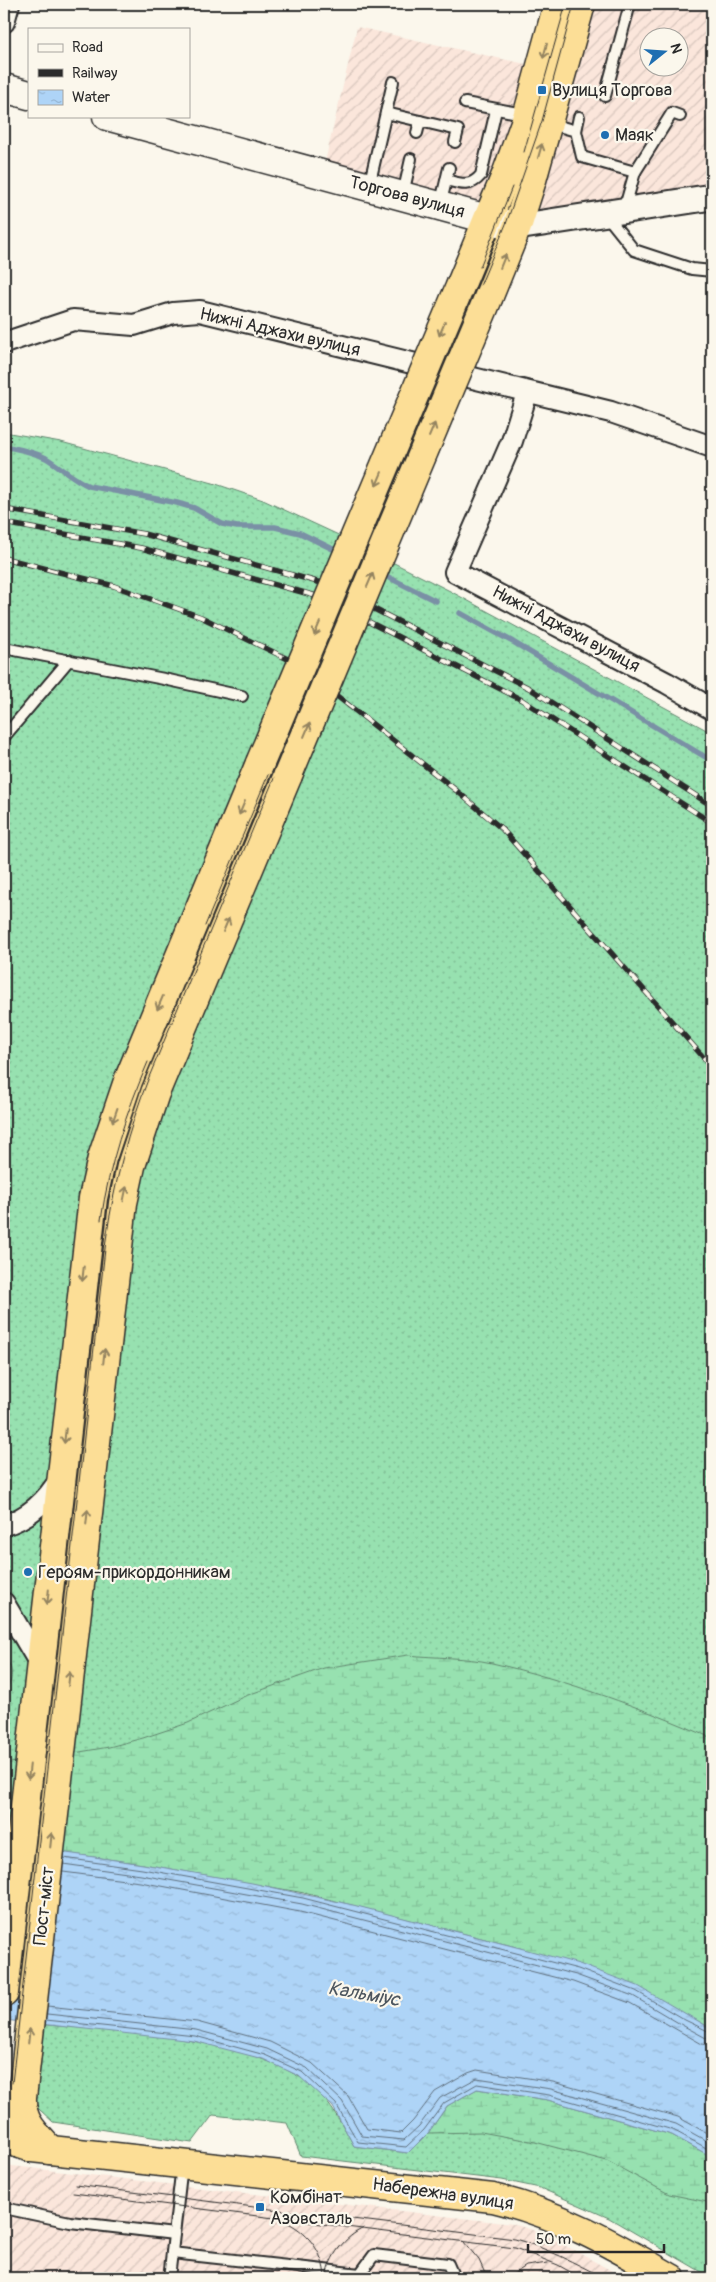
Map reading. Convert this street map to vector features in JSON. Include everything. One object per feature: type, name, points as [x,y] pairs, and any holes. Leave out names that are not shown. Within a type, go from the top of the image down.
[{"type":"highway","points":[[538,120],[558,4]]},
{"type":"highway","points":[[538,120],[581,4]]},
{"type":"highway","name":"Пост-міст","points":[[4,1993],[93,1198],[113,1119],[488,219],[538,120]]},
{"type":"highway","name":"Пост-міст","points":[[50,2150],[28,2125],[23,2116],[23,2084],[118,1232],[131,1166],[142,1129],[160,1082],[517,227],[538,120]]},
{"type":"highway","name":"Набережна вулиця","points":[[4,2132],[11,2141],[32,2148],[493,2198],[521,2204],[574,2225],[671,2278]]},
{"type":"main road","points":[[4,88],[28,95]]},
{"type":"main road","name":"Торгова вулиця","points":[[114,118],[517,227]]},
{"type":"street","points":[[4,22],[9,4]]},
{"type":"street","name":"Торгова вулиця","points":[[517,227],[712,197]]},
{"type":"street","name":"Нижні Аджахи вулиця","points":[[4,343],[73,320],[124,326],[143,324],[173,313],[200,311],[527,393],[611,412],[712,447]]},
{"type":"street","name":"Нижні Аджахи вулиця","points":[[527,393],[512,441],[456,572],[667,683],[712,709]]},
{"type":"street","points":[[4,1525],[33,1511],[61,1477]]},
{"type":"street","points":[[4,1603],[40,1664]]},
{"type":"lane","points":[[605,96],[630,4]]},
{"type":"lane","points":[[368,187],[393,82]]},
{"type":"lane","points":[[465,102],[496,110],[518,113],[576,131]]},
{"type":"lane","points":[[446,180],[465,185],[474,182],[480,175],[496,110]]},
{"type":"lane","points":[[386,113],[458,130],[455,142]]},
{"type":"lane","points":[[680,116],[672,113],[635,172],[614,212],[634,250],[692,269],[712,271]]},
{"type":"lane","points":[[579,117],[576,131],[582,157],[635,172]]},
{"type":"lane","points":[[417,133],[420,121]]},
{"type":"lane","points":[[402,196],[411,159]]},
{"type":"lane","points":[[440,206],[449,168]]},
{"type":"lane","points":[[4,648],[242,696]]},
{"type":"lane","points":[[4,737],[68,660]]},
{"type":"lane","points":[[169,2278],[182,2164]]},
{"type":"lane","points":[[4,2208],[70,2222],[174,2234]]},
{"type":"lane","points":[[172,2253],[360,2274],[374,2255],[448,2264],[454,2278]]},
{"type":"shaded area","points":[[588,4],[712,4],[712,188],[529,214]]},
{"type":"shaded area","points":[[357,27],[530,65],[484,210],[324,166]]},
{"type":"shaded area","points":[[4,2165],[513,2224],[542,2233],[625,2278],[4,2278]]},
{"type":"green space","points":[[4,432],[61,442],[213,483],[263,500],[347,539],[121,1079],[13,1846],[4,1844]]},
{"type":"green space","points":[[386,559],[450,591],[712,733],[712,2029],[687,2015],[68,1754],[137,1167]]},
{"type":"green space","points":[[408,1655],[471,1660],[520,1670],[604,1696],[712,1738],[712,2029],[687,2015],[520,1948],[304,1893],[143,1864],[57,1852],[68,1754],[109,1747],[188,1723],[245,1696],[324,1668]]},
{"type":"green space","points":[[4,1658],[10,1665],[12,1674],[10,1683],[4,1691]]},
{"type":"green space","points":[[23,1761],[13,1846],[4,1844],[4,1764]]},
{"type":"green space","points":[[37,2024],[172,2038],[240,2052],[271,2062],[298,2076],[324,2098],[354,2146],[408,2153],[447,2106],[712,2157],[712,2278],[609,2218],[540,2188],[502,2180],[301,2156],[287,2123],[213,2115],[192,2143],[53,2122],[28,2099]]},
{"type":"green space","points":[[477,2089],[548,2100],[672,2135],[712,2157],[712,2203],[669,2194],[607,2161],[535,2142],[481,2132],[428,2133],[447,2106]]},
{"type":"water","name":"Кальміус","points":[[4,1844],[143,1864],[252,1883],[353,1905],[579,1964],[638,1986],[712,2029],[712,2157],[672,2135],[548,2100],[477,2089],[447,2106],[428,2133],[408,2153],[354,2146],[333,2107],[299,2076],[263,2059],[194,2041],[4,2020]]},
{"type":"waterway","points":[[4,446],[46,458],[89,486],[177,503],[194,508],[222,524],[237,527],[275,527],[300,533],[341,553]]},
{"type":"waterway","points":[[380,573],[436,601]]},
{"type":"waterway","points":[[460,613],[513,642],[712,761]]},
{"type":"tram line","points":[[524,152],[566,4]]},
{"type":"tram line","points":[[12,2083],[106,1240],[113,1198],[123,1157],[149,1077],[506,224],[542,121],[574,4]]},
{"type":"tram line","points":[[480,267],[512,187]]},
{"type":"tram line","points":[[205,926],[426,396]]},
{"type":"tram line","points":[[101,1220],[119,1140],[132,1100],[148,1062]]},
{"type":"tram line","points":[[75,2185],[515,2239],[550,2251],[604,2278]]},
{"type":"tram line","points":[[73,2193],[515,2248],[558,2265],[581,2278]]},
{"type":"tram line","points":[[284,2221],[300,2230],[313,2244],[318,2251],[324,2268],[325,2278]]},
{"type":"tram line","points":[[326,2277],[331,2262],[339,2248],[350,2236],[364,2228]]},
{"type":"tram line","points":[[463,2241],[479,2260],[487,2278]]},
{"type":"tram line","points":[[508,2278],[526,2266],[548,2263]]},
{"type":"railway","points":[[4,509],[144,534],[325,584],[529,688],[712,806]]},
{"type":"railway","points":[[4,523],[141,548],[320,597],[522,700],[712,823]]},
{"type":"railway","points":[[4,558],[114,586],[201,617],[294,662],[502,829],[712,1067]]},
{"type":"place","name":"Вулиця Торгова","points":[[542,90]]},
{"type":"place","name":"Маяк","points":[[605,135]]},
{"type":"place","name":"Героям-прикордонникам","points":[[28,1572]]},
{"type":"place","name":"Комбінат Азовсталь","points":[[260,2207]]}]
